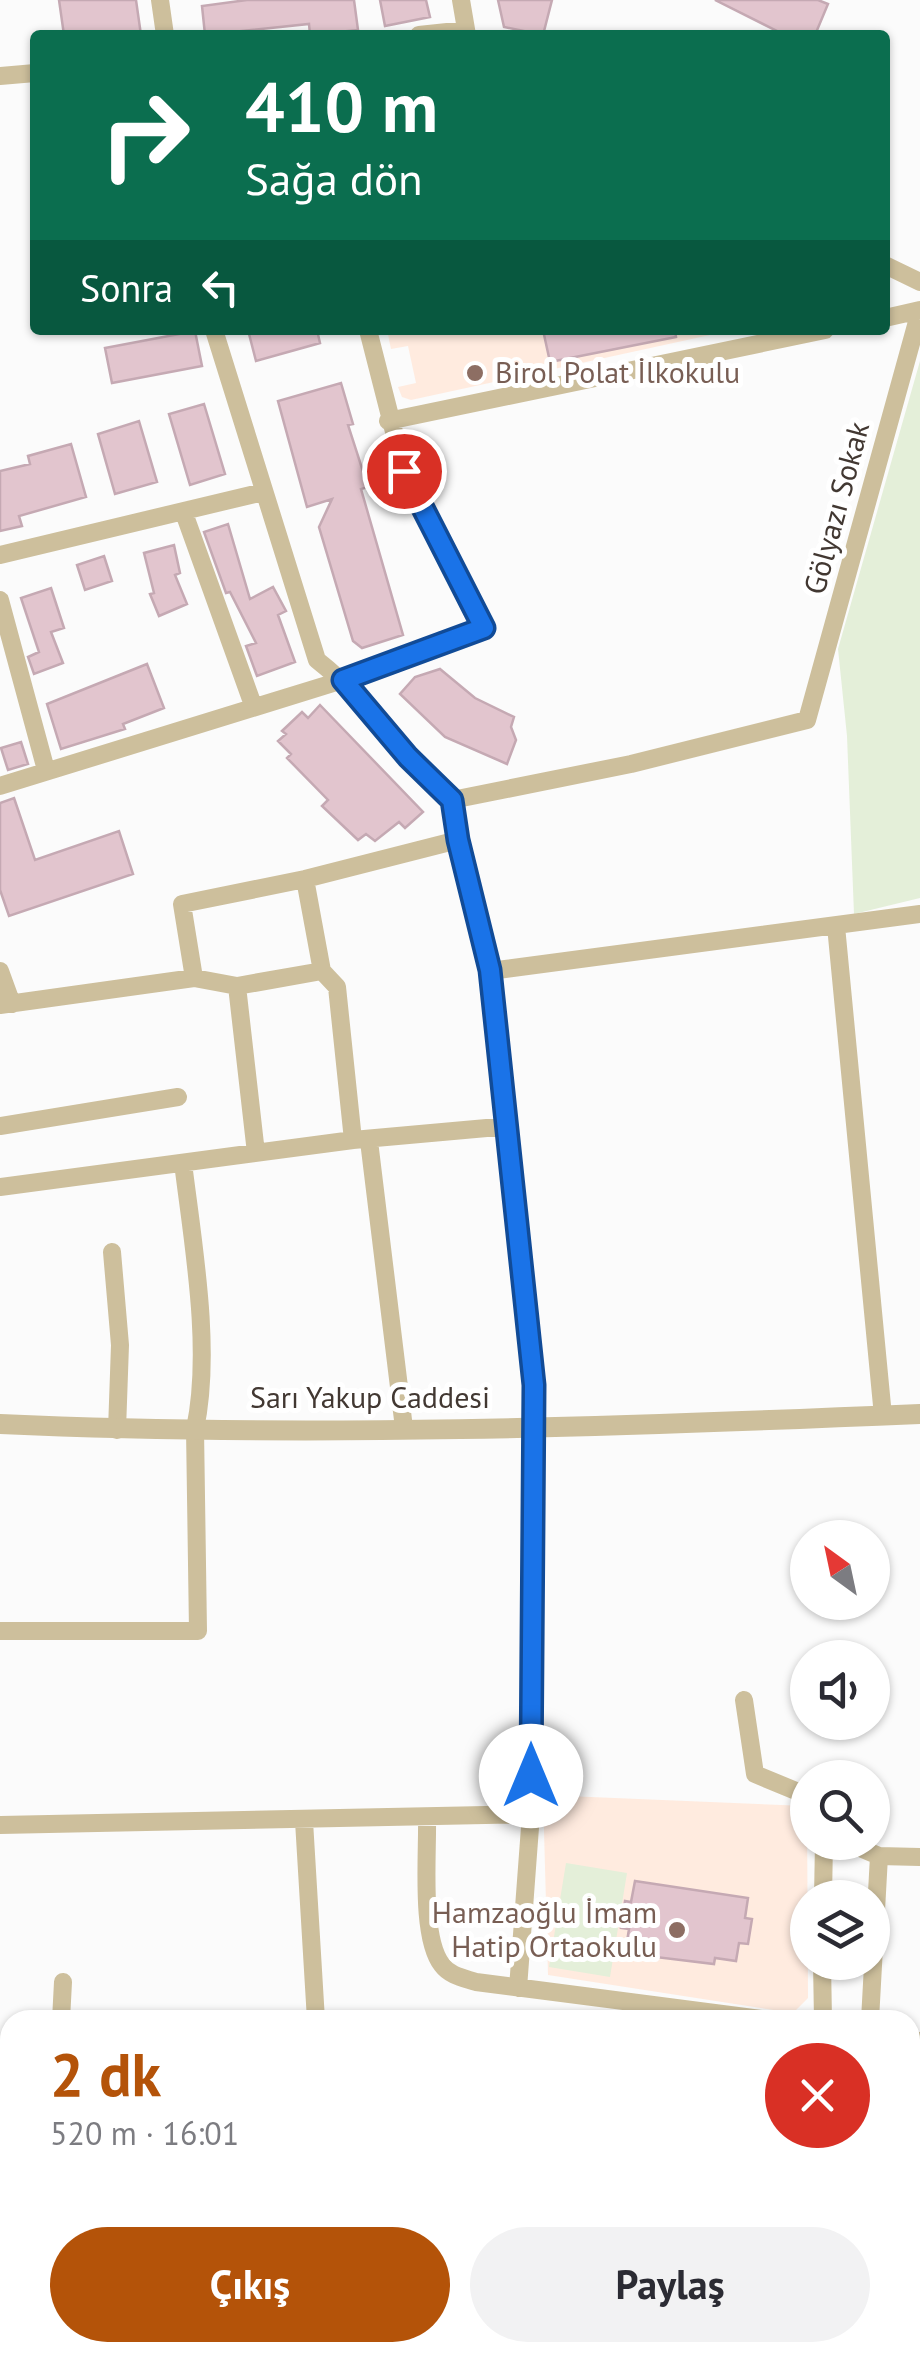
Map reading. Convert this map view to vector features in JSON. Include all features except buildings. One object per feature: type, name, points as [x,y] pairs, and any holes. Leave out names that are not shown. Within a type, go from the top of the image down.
[{"type":"street","points":[[160,0],[164,30]]},
{"type":"street","points":[[461,0],[466,30]]},
{"type":"street","points":[[0,76],[30,73]]},
{"type":"street","points":[[890,267],[920,282]]},
{"type":"street","points":[[890,317],[920,310]]},
{"type":"street","name":"Gölyazı Sokak","points":[[452,800],[632,764],[807,720],[920,310]]},
{"type":"street","points":[[216,335],[318,660],[343,680],[408,757],[452,800],[490,970],[534,1385],[531,1814],[518,1988]]},
{"type":"street","points":[[0,786],[343,680],[484,628],[404,471],[369,335]]},
{"type":"street","points":[[388,420],[801,335]]},
{"type":"street","points":[[0,555],[263,492]]},
{"type":"street","points":[[184,513],[253,705]]},
{"type":"street","points":[[0,600],[46,770]]},
{"type":"street","points":[[194,978],[182,904],[306,879],[458,840]]},
{"type":"street","points":[[306,879],[322,970],[336,987],[404,1428]]},
{"type":"street","points":[[490,970],[920,914]]},
{"type":"street","points":[[836,926],[884,1416]]},
{"type":"street","points":[[0,971],[6,1004],[194,978],[237,986],[322,970]]},
{"type":"street","points":[[237,986],[256,1153]]},
{"type":"street","points":[[0,1126],[178,1097]]},
{"type":"street","points":[[0,1187],[256,1153],[509,1126]]},
{"type":"street","points":[[0,1630],[198,1631],[194,1429],[199,1409],[198,1317],[183,1164]]},
{"type":"street","points":[[112,1252],[120,1345],[117,1430]]},
{"type":"street","name":"Sarı Yakup Caddesi","points":[[0,1424],[117,1430],[533,1428],[920,1414]]},
{"type":"street","points":[[744,1700],[755,1774],[790,1789]]},
{"type":"street","points":[[0,1825],[304,1822],[531,1814]]},
{"type":"street","points":[[427,1818],[429,1925],[440,1963],[449,1973],[476,1982],[651,2010]]},
{"type":"street","points":[[304,1822],[315,2010]]},
{"type":"street","points":[[890,1856],[920,1857]]},
{"type":"street","points":[[871,2010],[879,1860]]},
{"type":"street","points":[[822,1980],[822,2010]]},
{"type":"street","points":[[62,2010],[63,1982]]},
{"type":"shaded area","name":"Birol Polat İlkokulu","points":[[388,335],[710,335],[411,400],[402,397],[398,387],[416,383],[408,346],[391,349]]},
{"type":"shaded area","name":"Hamzaoğlu İmam Hatip Ortaokulu","points":[[543,1795],[790,1805],[790,1860],[807,1860],[807,1880],[790,1880],[790,1980],[808,1980],[808,1998],[796,2010],[774,2010],[548,1975]]},
{"type":"green space","points":[[920,361],[920,898],[854,914],[847,736],[838,649]]},
{"type":"green space","points":[[566,1863],[627,1873],[610,1977],[549,1967]]},
{"type":"place","name":"Birol Polat İlkokulu","points":[[475,373]]},
{"type":"place","name":"Hamzaoğlu İmam Hatip Ortaokulu","points":[[677,1930]]},
{"type":"route","points":[[404,471],[484,628],[343,680],[408,757],[452,800],[490,970],[534,1385],[531,1776]]}]
